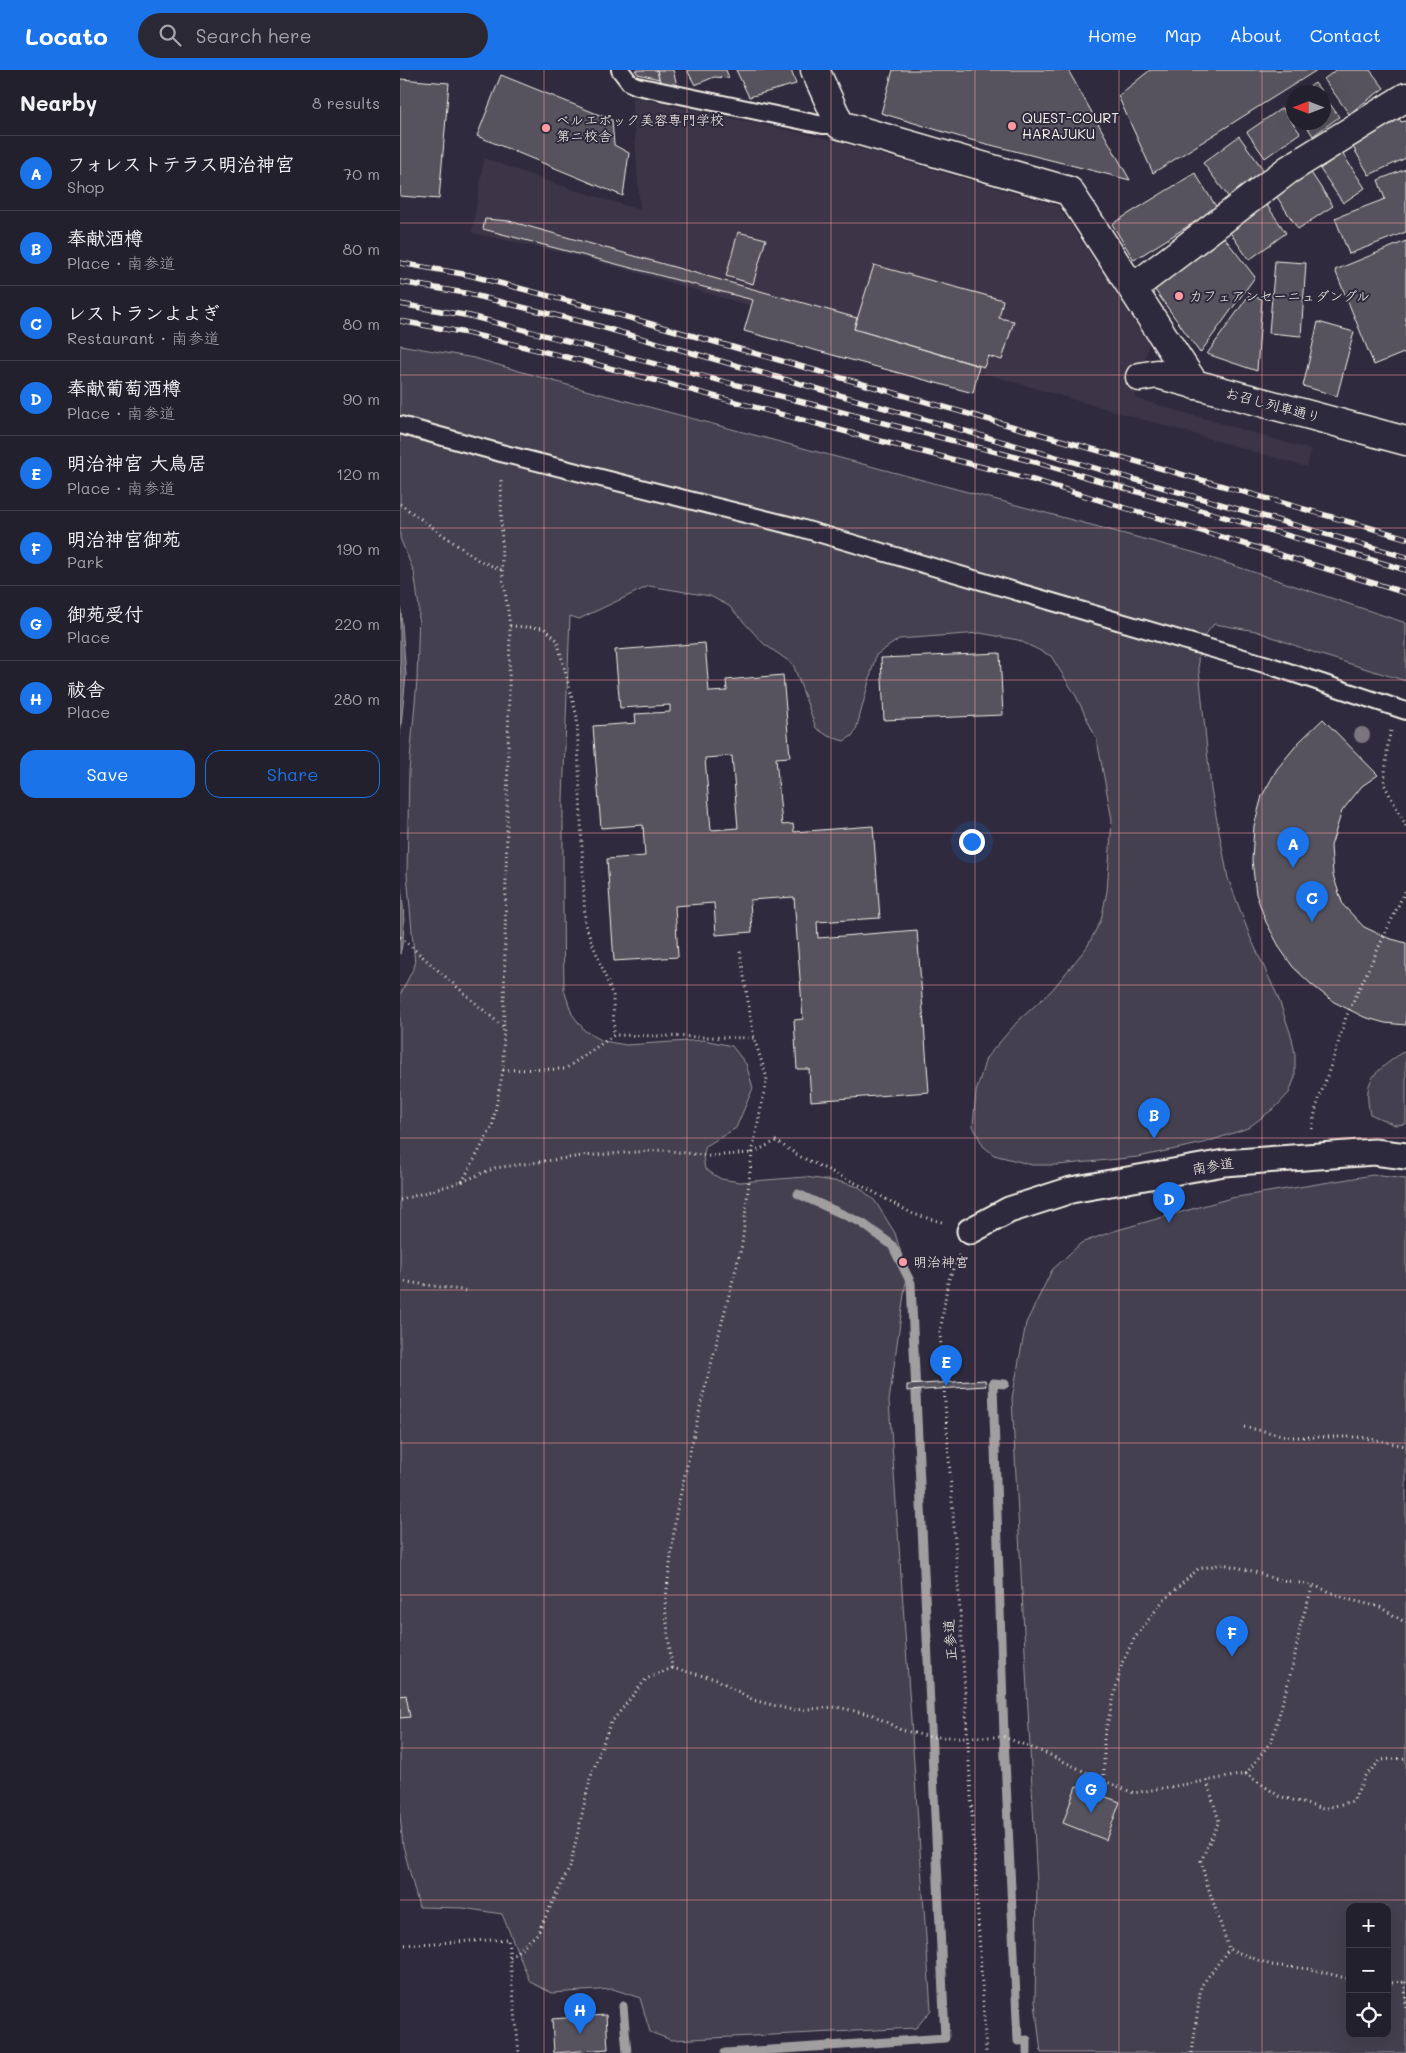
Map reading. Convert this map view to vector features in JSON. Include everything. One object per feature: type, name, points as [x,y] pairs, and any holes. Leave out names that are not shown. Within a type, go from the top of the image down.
[{"type":"street","points":[[815,70],[840,125],[1069,191],[1195,385]]},
{"type":"street","points":[[1133,288],[1288,170],[1406,97]]},
{"type":"street","name":"お召し列車通り","points":[[1140,377],[1156,374],[1406,441]]},
{"type":"street","name":"南参道","points":[[970,1230],[1008,1210],[1072,1190],[1224,1163],[1374,1152],[1406,1156]]},
{"type":"lane","points":[[620,70],[630,83],[637,86],[823,125],[840,125]]},
{"type":"lane","points":[[400,425],[501,453],[797,527],[1271,666],[1402,710]]},
{"type":"path","points":[[461,1182],[492,1127],[504,1070],[510,626],[502,570],[501,453]]},
{"type":"path","points":[[400,504],[478,560],[502,570]]},
{"type":"path","points":[[510,626],[544,628],[557,640],[560,650],[577,717],[585,924],[613,996],[614,1035]]},
{"type":"path","points":[[1402,710],[1388,742],[1384,784],[1406,826]]},
{"type":"path","points":[[1306,1156],[1316,1108],[1346,1017],[1406,889]]},
{"type":"path","points":[[400,937],[504,1027]]},
{"type":"path","points":[[672,1668],[665,1606],[676,1514],[702,1399],[742,1245],[752,1153],[767,1078],[754,1038],[740,951]]},
{"type":"path","points":[[504,1070],[565,1069],[614,1035],[754,1038]]},
{"type":"path","points":[[400,1200],[461,1182],[496,1168],[582,1156],[663,1150],[709,1156],[752,1153],[776,1141],[801,1157],[868,1189],[913,1214],[970,1230]]},
{"type":"path","name":"正参道","points":[[970,1230],[948,1281],[940,1333],[968,1738],[986,2053]]},
{"type":"path","points":[[400,1281],[467,1290]]},
{"type":"path","points":[[1244,1427],[1292,1437],[1360,1437],[1406,1446]]},
{"type":"path","points":[[1099,1794],[1104,1782],[1104,1737],[1122,1663],[1134,1639],[1162,1602],[1198,1569],[1223,1564],[1275,1579],[1313,1586],[1347,1599],[1380,1607],[1406,1622]]},
{"type":"path","points":[[510,1958],[537,1934],[570,1867],[590,1779],[610,1724],[646,1679],[672,1668],[716,1679],[753,1700],[792,1710],[837,1707],[872,1715],[901,1730],[931,1737],[1004,1737],[1048,1754],[1104,1782],[1134,1793],[1246,1774],[1272,1740],[1293,1665],[1301,1623],[1313,1586]]},
{"type":"path","points":[[1246,1774],[1279,1796],[1323,1809],[1353,1801],[1365,1776],[1381,1760],[1406,1758]]},
{"type":"path","points":[[1207,1781],[1219,1821],[1201,1861],[1228,1950]]},
{"type":"path","points":[[400,1945],[508,1939],[519,2053]]},
{"type":"path","points":[[1228,1950],[1271,1965],[1310,1969],[1346,1978]]},
{"type":"path","points":[[1192,2053],[1201,1986],[1228,1950]]},
{"type":"path","points":[[1391,1983],[1405,1982],[1406,2012]]},
{"type":"shaded area","points":[[632,97],[824,138],[1058,206],[1149,343],[1135,398],[1311,450],[1307,467],[627,270],[573,255],[472,233],[484,158],[562,186],[640,210]]},
{"type":"shaded area","points":[[400,345],[474,358],[578,388],[1196,553],[1406,623],[1406,681],[1318,654],[1256,631],[1214,624],[1201,640],[1198,660],[1211,789],[1228,878],[1251,939],[1278,997],[1292,1038],[1295,1055],[1295,1077],[1289,1093],[1277,1106],[1248,1128],[1204,1143],[1138,1157],[1058,1165],[1032,1165],[994,1155],[983,1146],[973,1126],[976,1092],[986,1058],[1018,1021],[1052,990],[1087,947],[1101,920],[1107,891],[1112,820],[1097,740],[1076,696],[1051,656],[1018,640],[980,633],[899,639],[876,655],[856,730],[852,736],[844,741],[828,736],[816,728],[793,664],[764,644],[729,606],[710,596],[649,586],[579,619],[570,616],[563,799],[563,907],[564,990],[572,1014],[585,1031],[603,1041],[626,1045],[704,1040],[732,1046],[746,1064],[753,1088],[736,1128],[706,1146],[703,1156],[705,1169],[721,1179],[740,1182],[805,1177],[841,1182],[859,1187],[875,1201],[895,1233],[907,1273],[889,1401],[931,2010],[916,2028],[671,2040],[650,2032],[640,1998],[613,1989],[552,1993],[530,1982],[502,1914],[463,1908],[419,1907],[403,1846],[400,1814],[400,995],[415,965],[407,874],[409,771],[417,680],[419,607],[414,572],[400,538]]},
{"type":"shaded area","points":[[400,599],[406,675],[400,736]]},
{"type":"shaded area","points":[[400,880],[404,926],[400,954]]},
{"type":"shaded area","points":[[1406,1052],[1406,1124],[1395,1125],[1370,1114],[1368,1102],[1369,1084],[1384,1066],[1401,1053]]},
{"type":"shaded area","points":[[1373,1175],[1406,1179],[1406,2053],[1041,2053],[1035,2002],[1037,1884],[1012,1398],[1026,1323],[1052,1270],[1081,1243],[1114,1231],[1231,1198]]},
{"type":"building","points":[[635,70],[657,70],[659,79],[638,74]]},
{"type":"building","points":[[657,70],[673,70],[677,85],[662,89]]},
{"type":"building","points":[[687,70],[726,70],[729,78],[714,77],[695,85]]},
{"type":"building","points":[[736,70],[791,70],[796,84],[749,97]]},
{"type":"building","name":"QUEST-COURT HARAJUKU","points":[[893,70],[1068,70],[1130,180],[967,139],[881,113]]},
{"type":"building","points":[[1150,70],[1317,70],[1293,85],[1286,85],[1286,89],[1153,173],[1118,96]]},
{"type":"building","points":[[1336,70],[1370,70],[1384,88],[1349,114],[1331,89],[1331,85],[1328,85],[1324,79]]},
{"type":"building","name":"ベルエポック美容専門学校 第ニ校舎","points":[[501,75],[612,120],[614,145],[629,153],[623,196],[477,136]]},
{"type":"building","points":[[400,79],[449,83],[439,199],[400,196]]},
{"type":"building","points":[[1331,105],[1339,117],[1331,123]]},
{"type":"building","points":[[1282,108],[1286,114],[1286,130],[1298,130],[1300,133],[1265,158],[1247,132]]},
{"type":"building","points":[[1397,114],[1401,122],[1406,121],[1406,158],[1369,175],[1353,147]]},
{"type":"building","points":[[1309,130],[1321,130],[1313,136]]},
{"type":"building","points":[[1239,136],[1265,172],[1230,199],[1203,163]]},
{"type":"building","points":[[1342,153],[1365,188],[1343,203],[1320,169]]},
{"type":"building","points":[[1406,169],[1406,232],[1349,254],[1335,218],[1385,199],[1378,180]]},
{"type":"building","points":[[1310,171],[1333,206],[1298,229],[1275,194]]},
{"type":"building","points":[[1195,173],[1217,208],[1134,260],[1112,224]]},
{"type":"building","points":[[1262,198],[1286,233],[1249,260],[1225,225]]},
{"type":"building","points":[[485,219],[509,221],[857,318],[854,329],[979,366],[973,393],[744,331],[753,300],[483,229]]},
{"type":"building","points":[[738,232],[766,239],[753,284],[726,276]]},
{"type":"building","points":[[1223,236],[1255,277],[1200,353],[1155,290]]},
{"type":"building","points":[[1406,241],[1406,352],[1374,365],[1335,270]]},
{"type":"building","points":[[1275,261],[1306,263],[1301,336],[1269,333]]},
{"type":"building","points":[[874,265],[1003,300],[999,318],[1014,321],[1002,360],[988,356],[984,367],[854,329]]},
{"type":"building","points":[[1249,295],[1262,299],[1257,371],[1207,354]]},
{"type":"building","points":[[1318,322],[1354,332],[1337,396],[1303,386]]},
{"type":"building","points":[[705,643],[709,692],[727,691],[726,680],[783,675],[790,757],[776,758],[782,825],[793,824],[794,832],[873,826],[880,918],[817,922],[818,938],[917,930],[929,1092],[811,1101],[809,1069],[797,1069],[794,1020],[803,1019],[794,897],[750,900],[752,932],[716,935],[714,903],[675,906],[678,957],[614,961],[607,859],[645,856],[643,825],[601,828],[593,726],[636,723],[635,714],[670,712],[670,705],[620,708],[615,650]],"holes":[[[732,756],[738,828],[711,830],[705,758]]]},
{"type":"building","points":[[1000,653],[1003,715],[884,720],[881,658]]},
{"type":"building","points":[[1323,719],[1378,775],[1362,786],[1342,811],[1331,846],[1333,875],[1343,905],[1364,927],[1388,938],[1406,943],[1406,1025],[1385,1023],[1364,1017],[1334,1002],[1312,985],[1293,967],[1281,950],[1266,922],[1256,894],[1252,860],[1254,826],[1262,796],[1277,769],[1299,742]]},
{"type":"building","points":[[985,1380],[986,1386],[907,1391],[907,1385]]},
{"type":"building","points":[[406,1695],[410,1717],[400,1718],[400,1696]]},
{"type":"building","points":[[1076,1786],[1120,1802],[1106,1840],[1063,1823]]},
{"type":"building","points":[[606,2015],[608,2049],[554,2053],[552,2019]]},
{"type":"waterway","points":[[725,2053],[945,2038],[911,1283],[892,1245],[862,1223],[798,1194]]},
{"type":"waterway","points":[[1005,1384],[993,1383],[1004,1737],[1018,2041],[1027,2040],[1027,2053]]},
{"type":"waterway","points":[[623,2006],[627,2053]]},
{"type":"railway","points":[[400,263],[469,275],[595,308],[1406,538]]},
{"type":"railway","points":[[400,282],[465,293],[591,324],[1406,557]]},
{"type":"railway","points":[[400,304],[470,316],[1035,462],[1406,570]]},
{"type":"railway","points":[[400,321],[467,333],[587,362],[1033,480],[1406,593]]},
{"type":"place","name":"QUEST-COURT HARAJUKU","points":[[1012,126]]},
{"type":"place","name":"ベルエポック美容専門学校 第ニ校舎","points":[[546,128]]},
{"type":"place","name":"カフェアンセーニュダングル","points":[[1179,296]]},
{"type":"place","name":"フォレストテラス明治神宮","points":[[1293,868]]},
{"type":"place","name":"レストランよよぎ","points":[[1312,922]]},
{"type":"place","name":"奉献酒樽","points":[[1154,1139]]},
{"type":"place","name":"奉献葡萄酒樽","points":[[1169,1223]]},
{"type":"place","name":"明治神宮","points":[[903,1262]]},
{"type":"place","name":"明治神宮 大鳥居","points":[[946,1386]]},
{"type":"place","name":"明治神宮御苑","points":[[1232,1657]]},
{"type":"place","name":"御苑受付","points":[[1091,1813]]},
{"type":"place","name":"祓舎","points":[[580,2034]]}]
